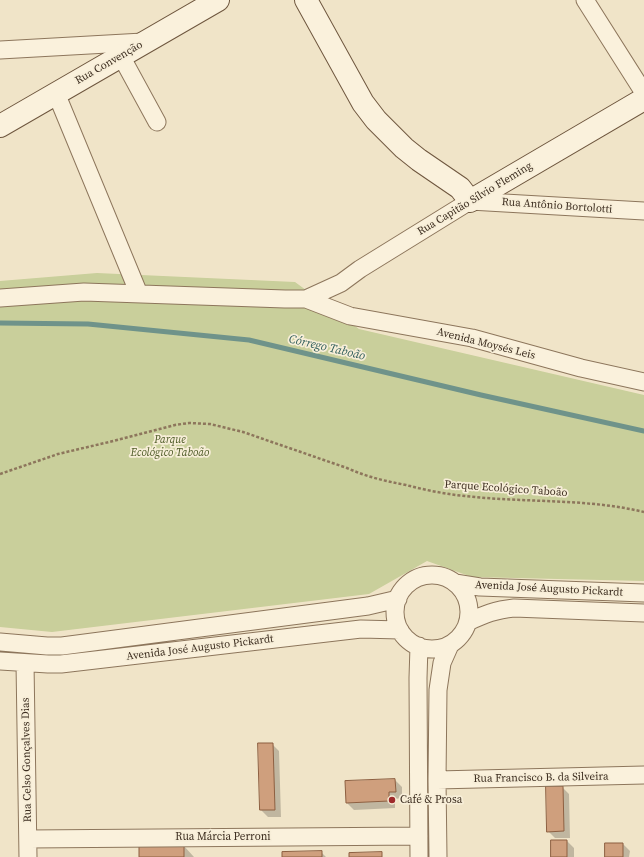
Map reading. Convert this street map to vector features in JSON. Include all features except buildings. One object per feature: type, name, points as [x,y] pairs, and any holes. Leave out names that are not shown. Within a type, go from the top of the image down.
[{"type":"street","name":"Rua Convenção","points":[[0,126],[218,0]]},
{"type":"street","points":[[306,0],[363,103],[376,120],[404,148],[460,188],[470,201]]},
{"type":"street","points":[[585,0],[644,93]]},
{"type":"street","points":[[0,50],[144,42]]},
{"type":"street","points":[[121,56],[157,122]]},
{"type":"street","points":[[56,93],[139,294]]},
{"type":"street","name":"Rua Capitão Sílvio Fleming","points":[[306,299],[341,283],[360,269],[470,201],[644,99]]},
{"type":"street","name":"Rua Antônio Bortolotti","points":[[470,201],[644,212]]},
{"type":"street","points":[[0,298],[84,292],[306,299]]},
{"type":"street","name":"Avenida Moysés Leis","points":[[306,299],[350,316],[472,338],[581,368],[644,382]]},
{"type":"street","points":[[434,575],[455,583],[466,597],[469,613],[468,622],[461,635],[450,645],[434,649],[419,646],[405,637],[400,630],[396,609],[398,599],[404,589],[412,582],[422,577],[434,575]]},
{"type":"street","name":"Avenida José Augusto Pickardt","points":[[455,583],[480,587],[644,593]]},
{"type":"street","name":"Avenida José Augusto Pickardt","points":[[0,642],[62,646],[368,606],[398,599]]},
{"type":"street","name":"Avenida José Augusto Pickardt","points":[[468,622],[500,609],[514,608],[644,613]]},
{"type":"street","name":"Avenida José Augusto Pickardt","points":[[0,661],[61,664],[361,629],[400,630]]},
{"type":"street","points":[[438,857],[438,690],[442,662],[450,645]]},
{"type":"street","points":[[419,646],[419,857]]},
{"type":"street","name":"Rua Celso Gonçalves Dias","points":[[25,663],[28,857]]},
{"type":"street","name":"Rua Francisco B. da Silveira","points":[[437,780],[644,775]]},
{"type":"street","name":"Rua Márcia Perroni","points":[[28,839],[419,836]]},
{"type":"path","name":"Parque Ecológico Taboão","points":[[0,474],[58,454],[175,425],[189,423],[210,424],[243,432],[377,479],[443,493],[466,496],[591,503],[644,512]]},
{"type":"green space","name":"Parque Ecológico Taboão","points":[[97,273],[295,282],[359,329],[644,395],[644,581],[472,577],[427,561],[369,594],[52,632],[0,627],[0,281]]},
{"type":"waterway","name":"Córrego Taboão","points":[[0,323],[88,324],[249,340],[481,395],[644,431]]},
{"type":"place","name":"Café & Prosa","points":[[392,800]]}]
